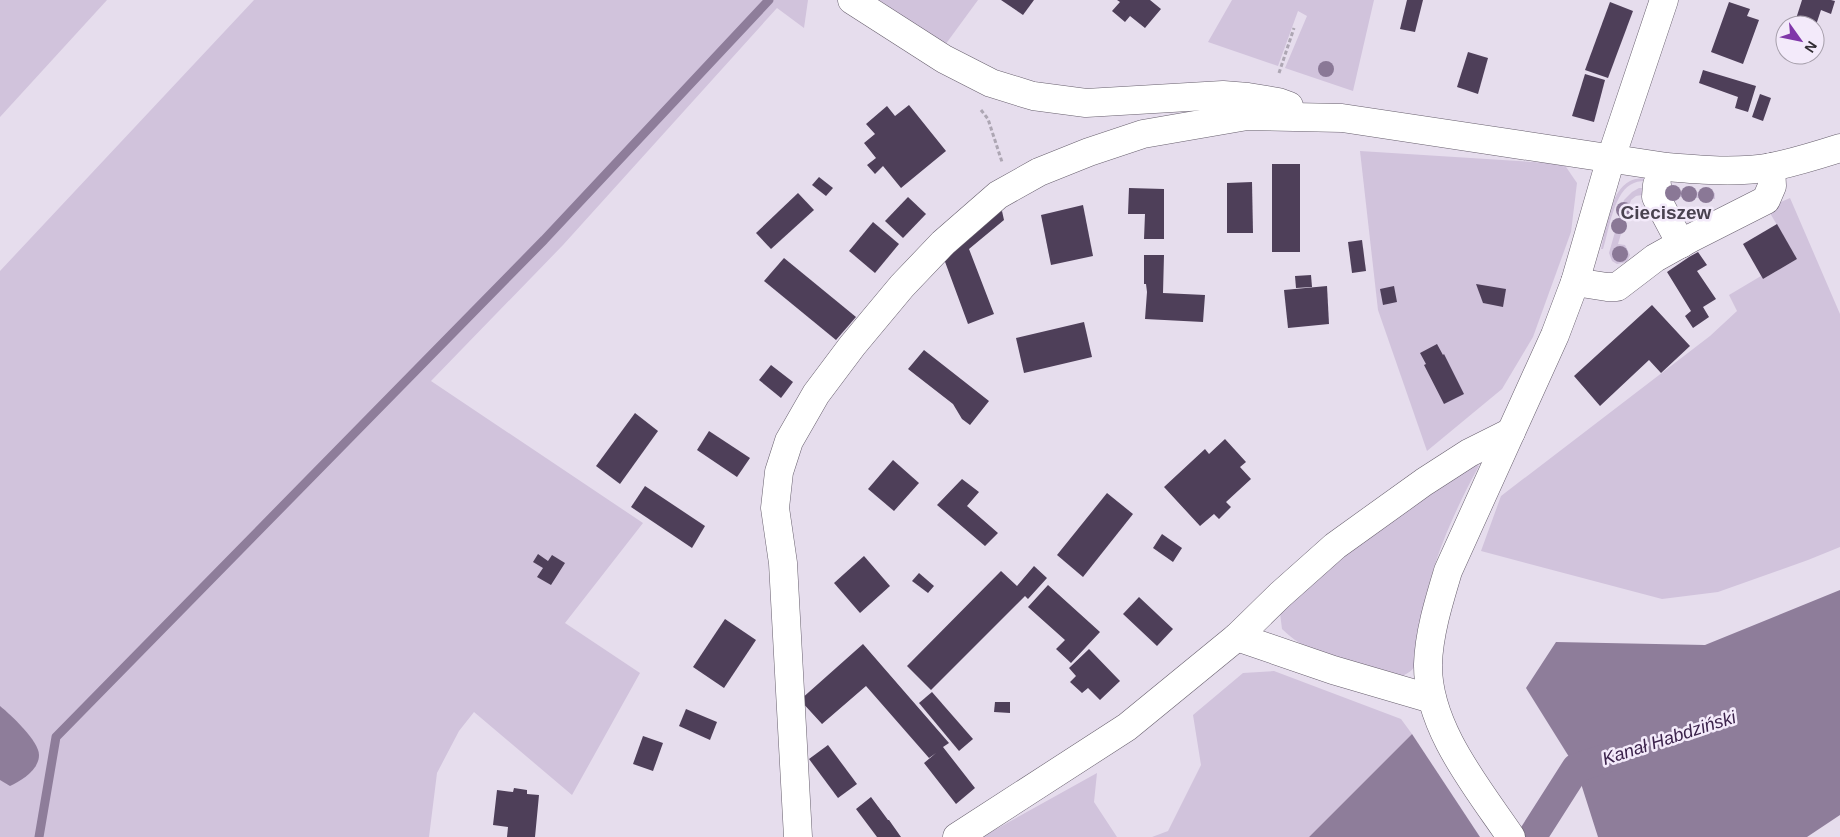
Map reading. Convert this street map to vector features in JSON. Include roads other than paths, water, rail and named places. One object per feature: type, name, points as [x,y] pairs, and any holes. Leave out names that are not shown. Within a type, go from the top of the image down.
[{"type":"street","points":[[852,0],[944,59],[991,83],[1034,96],[1086,103],[1190,96],[1248,97],[1286,104],[1307,116]]},
{"type":"street","points":[[1511,837],[1465,769],[1440,723],[1432,699],[1428,665],[1431,637],[1438,603],[1448,572],[1555,335],[1575,282],[1610,158],[1664,0]]},
{"type":"street","points":[[798,837],[784,563],[775,508],[779,472],[793,433],[816,394],[852,346],[902,286],[943,243],[998,195],[1039,172],[1089,152],[1144,134],[1247,116],[1342,118],[1667,167],[1698,170],[1747,170],[1771,167],[1840,148]]},
{"type":"street","points":[[1575,282],[1607,288],[1617,287],[1655,258],[1766,200],[1772,186],[1771,167]]},
{"type":"street","points":[[1657,185],[1656,197],[1681,244]]},
{"type":"street","points":[[958,837],[1127,727],[1237,637],[1280,595],[1335,546],[1469,453],[1511,432]]},
{"type":"street","points":[[1237,637],[1333,670],[1432,699]]},
{"type":"water","points":[[1840,590],[1840,815],[1807,837],[1598,837],[1576,768],[1526,688],[1556,642],[1705,645]]},
{"type":"water","points":[[0,706],[30,736],[38,749],[39,755],[33,770],[10,786],[0,780]]},
{"type":"water","points":[[1412,734],[1480,837],[1309,837]]},
{"type":"waterway","points":[[39,837],[56,737],[544,240],[769,0]]},
{"type":"waterway","name":"Kanał Habdziński","points":[[1532,837],[1576,768],[1613,756]]},
{"type":"district","name":"Cieciszew","points":[[1666,212]]}]
